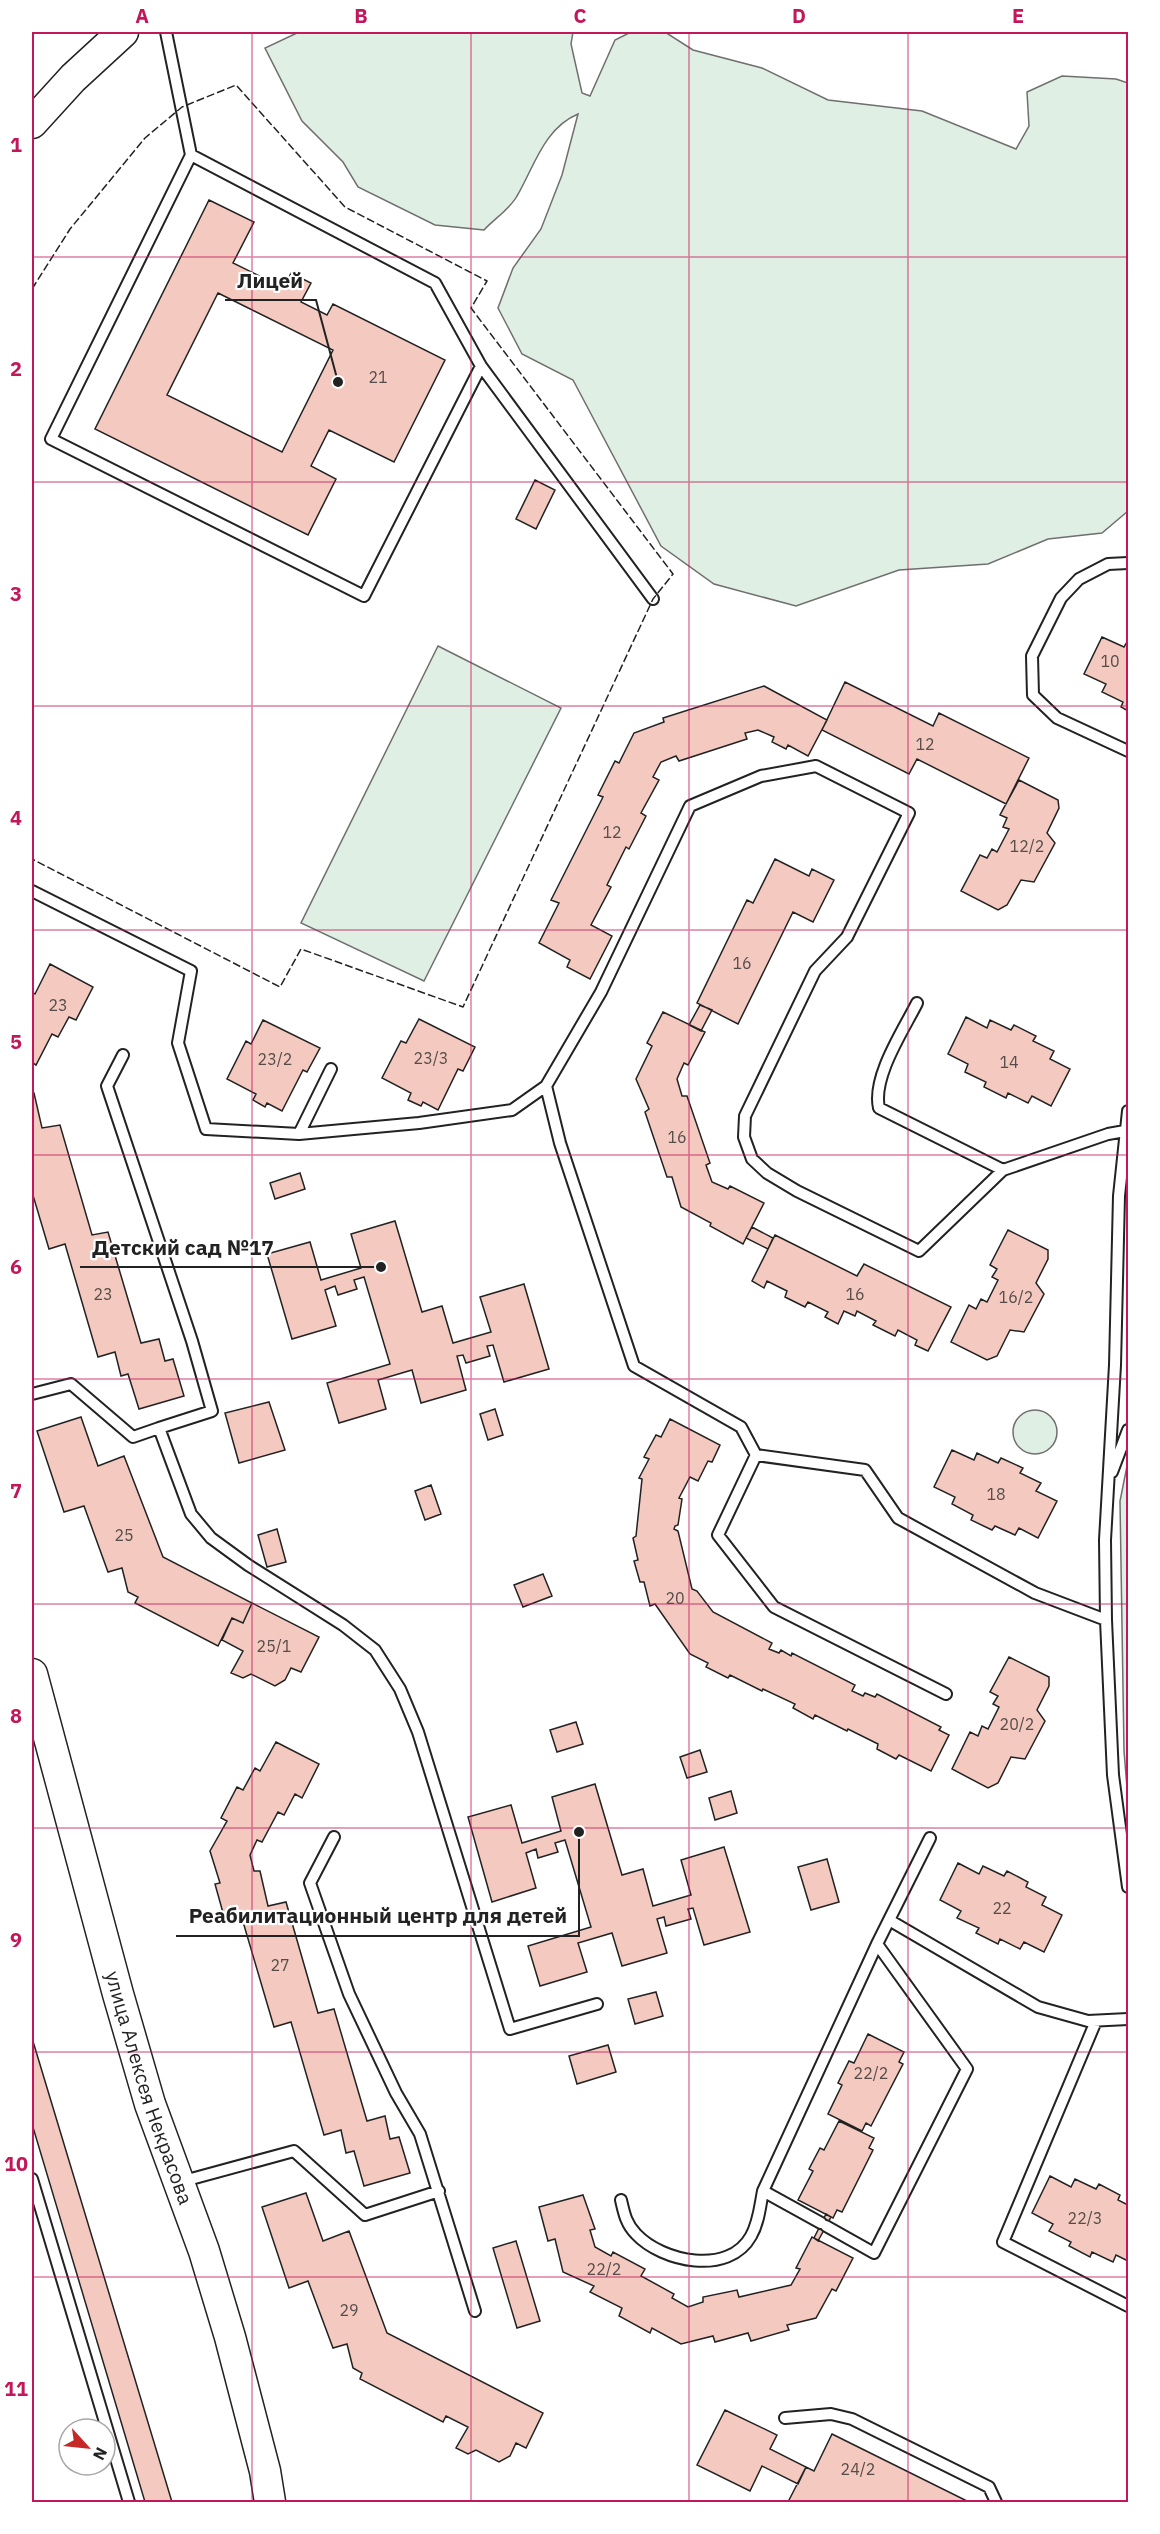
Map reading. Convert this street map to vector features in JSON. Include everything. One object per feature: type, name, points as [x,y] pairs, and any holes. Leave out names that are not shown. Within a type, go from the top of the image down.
[{"type":"street","points":[[32,123],[72,78],[123,32]]},
{"type":"street","name":"улица Алексея Некрасова","points":[[32,1674],[150,2104],[204,2251],[230,2337],[265,2470],[270,2502]]},
{"type":"lane","points":[[166,32],[190,155],[51,440],[364,596],[481,366]]},
{"type":"lane","points":[[190,155],[435,283],[481,366],[653,599]]},
{"type":"lane","points":[[1128,563],[1108,564],[1080,579],[1061,598],[1032,656],[1033,695],[1057,718],[1128,751]]},
{"type":"lane","points":[[32,891],[191,971],[178,1043],[206,1129],[299,1134],[419,1123],[512,1110],[546,1086],[601,992],[690,806],[761,776],[816,766],[909,813],[847,937],[815,971],[745,1116],[744,1137],[752,1159],[767,1173],[797,1191],[919,1251],[1003,1170],[1108,1134],[1125,1131]]},
{"type":"lane","points":[[917,1003],[880,1078],[877,1098],[879,1108],[1003,1170]]},
{"type":"lane","points":[[32,1394],[71,1384],[133,1437],[212,1411],[192,1341],[107,1086],[123,1054]]},
{"type":"lane","points":[[299,1134],[331,1069]]},
{"type":"lane","points":[[546,1086],[560,1143],[634,1366],[741,1426],[756,1455]]},
{"type":"lane","points":[[1128,1111],[1119,1196],[1115,1365],[1106,1540],[1106,1620],[1113,1774],[1128,1887]]},
{"type":"lane","points":[[159,1428],[191,1514],[211,1538],[249,1565],[343,1624],[375,1650],[400,1689],[418,1732],[510,2029],[597,2004]]},
{"type":"lane","points":[[1108,1481],[1128,1430]]},
{"type":"lane","points":[[756,1455],[865,1470],[898,1518],[1035,1593],[1106,1620]]},
{"type":"lane","points":[[756,1455],[718,1535],[774,1607],[946,1694]]},
{"type":"lane","points":[[334,1837],[310,1883],[349,1994],[396,2093],[420,2134],[475,2311]]},
{"type":"lane","points":[[621,2200],[625,2218],[636,2235],[655,2247],[681,2258],[701,2262],[720,2261],[737,2251],[750,2237],[758,2219],[763,2191],[877,1944],[930,1838]]},
{"type":"lane","points":[[889,1920],[1038,2007],[1088,2021],[1128,2019]]},
{"type":"lane","points":[[763,2191],[874,2253],[967,2069],[877,1944]]},
{"type":"lane","points":[[1096,2021],[1003,2242],[1128,2306]]},
{"type":"lane","points":[[178,2183],[294,2151],[365,2215],[439,2191]]},
{"type":"lane","points":[[32,2179],[129,2502]]},
{"type":"lane","points":[[785,2418],[831,2414],[852,2419],[989,2487],[996,2502]]},
{"type":"green space","points":[[299,32],[573,32],[571,44],[582,93],[590,96],[615,40],[631,32],[665,32],[693,50],[762,68],[828,100],[922,111],[1016,149],[1029,126],[1027,92],[1062,76],[1116,79],[1128,83],[1128,511],[1102,533],[1048,539],[988,564],[899,570],[796,606],[714,584],[661,546],[573,380],[522,354],[498,308],[513,268],[541,229],[562,175],[578,114],[566,120],[548,138],[514,201],[484,230],[435,225],[358,187],[343,162],[302,121],[265,48]]},
{"type":"green space","points":[[438,646],[561,708],[424,981],[301,923]]},
{"type":"green space","points":[[1035,1410],[1051,1416],[1057,1432],[1051,1448],[1035,1454],[1019,1448],[1013,1432],[1019,1416]]},
{"type":"green space","points":[[1128,1461],[1128,1800],[1124,1751],[1120,1501]]},
{"type":"building","points":[[209,200],[254,222],[233,263],[284,288],[291,273],[311,283],[301,302],[327,315],[333,304],[445,360],[394,462],[329,430],[311,466],[336,479],[308,535],[95,429]],"holes":[[[218,293],[333,350],[282,452],[167,395]]]},
{"type":"building","points":[[535,480],[555,490],[536,529],[516,519]]},
{"type":"building","points":[[1102,637],[1124,647],[1128,640],[1128,711],[1121,707],[1123,702],[1102,692],[1106,684],[1084,674]]},
{"type":"building","points":[[845,682],[933,726],[939,713],[1029,758],[1006,804],[917,759],[909,774],[822,730]]},
{"type":"building","points":[[764,686],[827,720],[808,756],[788,745],[786,749],[772,742],[774,737],[758,730],[745,733],[747,739],[679,761],[676,756],[661,762],[653,777],[659,780],[641,813],[646,816],[629,849],[626,847],[607,885],[611,887],[591,925],[612,936],[590,979],[567,967],[570,960],[539,943],[559,903],[551,900],[603,797],[598,795],[615,761],[619,763],[634,733],[664,722],[663,718]]},
{"type":"building","points":[[1019,780],[1058,800],[1059,808],[1047,833],[1055,843],[1034,882],[1021,880],[1007,905],[998,910],[961,891],[980,855],[987,858],[992,849],[997,852],[1009,829],[1003,827],[1007,818],[1000,815]]},
{"type":"building","points":[[775,859],[809,876],[812,869],[834,880],[813,922],[793,912],[738,1024],[697,1003],[747,900],[753,903]]},
{"type":"building","points":[[50,964],[93,987],[76,1020],[69,1017],[58,1037],[52,1034],[36,1065],[32,1062],[32,992],[35,994]]},
{"type":"building","points":[[700,1005],[712,1010],[701,1031],[689,1025]]},
{"type":"building","points":[[663,1012],[705,1032],[688,1065],[684,1063],[677,1079],[682,1096],[687,1096],[710,1163],[706,1165],[712,1182],[728,1189],[730,1186],[764,1203],[743,1244],[681,1207],[672,1177],[667,1177],[645,1112],[649,1109],[636,1079],[652,1046],[647,1043]]},
{"type":"building","points":[[966,1017],[987,1028],[990,1020],[1011,1030],[1014,1025],[1036,1036],[1033,1041],[1054,1051],[1050,1059],[1070,1069],[1051,1106],[1032,1096],[1028,1103],[1008,1093],[1006,1098],[984,1087],[986,1082],[965,1072],[968,1064],[948,1054]]},
{"type":"building","points":[[419,1019],[475,1047],[463,1071],[458,1069],[438,1110],[423,1102],[421,1106],[408,1100],[411,1093],[382,1078],[401,1041],[406,1043]]},
{"type":"building","points":[[263,1020],[320,1048],[307,1072],[303,1070],[282,1111],[267,1103],[265,1107],[253,1100],[256,1094],[227,1079],[246,1041],[251,1044]]},
{"type":"building","points":[[32,1093],[34,1093],[42,1128],[60,1125],[92,1235],[108,1232],[141,1343],[159,1339],[165,1361],[173,1359],[184,1396],[139,1409],[128,1374],[121,1376],[115,1352],[98,1357],[65,1244],[49,1249],[32,1192]]},
{"type":"building","points":[[300,1173],[305,1189],[275,1199],[270,1183]]},
{"type":"building","points":[[395,1221],[422,1312],[442,1306],[453,1343],[491,1332],[480,1297],[524,1284],[549,1369],[504,1382],[493,1345],[487,1346],[490,1356],[466,1363],[463,1355],[457,1356],[466,1390],[421,1403],[412,1370],[378,1380],[386,1409],[339,1423],[327,1383],[390,1364],[364,1277],[354,1280],[357,1289],[338,1295],[335,1286],[325,1290],[336,1326],[292,1339],[267,1254],[310,1242],[321,1280],[361,1268],[351,1234]]},
{"type":"building","points":[[752,1227],[773,1238],[768,1249],[746,1238]]},
{"type":"building","points":[[1008,1230],[1048,1250],[1048,1259],[1036,1283],[1044,1294],[1024,1332],[1010,1330],[997,1356],[987,1360],[951,1342],[969,1305],[976,1309],[981,1299],[987,1302],[998,1280],[992,1277],[997,1269],[990,1265]]},
{"type":"building","points":[[775,1235],[857,1276],[864,1264],[951,1307],[928,1351],[915,1345],[917,1340],[898,1330],[895,1336],[873,1325],[876,1321],[857,1311],[855,1316],[844,1311],[838,1324],[825,1317],[828,1312],[808,1302],[805,1307],[785,1297],[787,1291],[767,1281],[764,1288],[752,1281]]},
{"type":"building","points":[[269,1402],[285,1450],[239,1463],[225,1413]]},
{"type":"building","points":[[495,1409],[503,1435],[488,1440],[480,1414]]},
{"type":"building","points":[[81,1417],[98,1466],[124,1456],[163,1557],[252,1603],[243,1623],[232,1618],[218,1646],[135,1603],[138,1597],[128,1592],[122,1568],[108,1572],[84,1506],[64,1512],[37,1431]]},
{"type":"building","points":[[670,1419],[720,1445],[712,1462],[708,1461],[698,1481],[690,1477],[679,1498],[682,1499],[678,1525],[674,1529],[678,1531],[692,1589],[697,1591],[713,1612],[772,1643],[769,1649],[779,1653],[781,1650],[791,1656],[792,1653],[855,1685],[852,1691],[863,1696],[865,1693],[875,1697],[877,1694],[941,1727],[939,1730],[949,1735],[931,1771],[899,1755],[896,1759],[877,1749],[878,1744],[848,1729],[847,1731],[815,1715],[813,1719],[793,1708],[795,1704],[763,1689],[762,1691],[730,1675],[728,1678],[706,1667],[708,1663],[690,1654],[655,1604],[650,1606],[644,1582],[640,1582],[634,1561],[638,1560],[633,1538],[636,1536],[642,1479],[639,1478],[649,1459],[644,1457],[656,1435],[661,1437]]},
{"type":"building","points":[[952,1450],[974,1460],[977,1453],[998,1463],[1001,1458],[1023,1468],[1020,1473],[1041,1483],[1036,1491],[1057,1501],[1038,1538],[1019,1528],[1015,1535],[995,1526],[992,1530],[971,1520],[973,1515],[952,1504],[955,1497],[934,1487]]},
{"type":"building","points":[[431,1485],[441,1514],[425,1520],[415,1491]]},
{"type":"building","points":[[277,1529],[286,1562],[267,1567],[258,1535]]},
{"type":"building","points":[[543,1574],[552,1596],[523,1607],[514,1585]]},
{"type":"building","points":[[252,1603],[319,1637],[301,1672],[291,1668],[285,1680],[275,1686],[251,1674],[243,1678],[231,1673],[243,1651],[222,1640],[232,1618],[243,1623]]},
{"type":"building","points":[[1009,1657],[1049,1677],[1049,1686],[1037,1710],[1045,1721],[1025,1759],[1011,1757],[998,1783],[988,1788],[952,1769],[970,1732],[978,1736],[982,1726],[988,1729],[999,1707],[993,1704],[998,1696],[990,1692]]},
{"type":"building","points":[[576,1722],[583,1744],[557,1752],[550,1730]]},
{"type":"building","points":[[276,1742],[319,1764],[302,1798],[295,1794],[284,1815],[278,1812],[262,1842],[257,1840],[250,1855],[254,1871],[260,1871],[268,1906],[286,1902],[318,2013],[334,2009],[367,2121],[385,2116],[390,2139],[399,2137],[410,2173],[364,2186],[354,2151],[346,2153],[341,2130],[324,2135],[291,2022],[274,2027],[241,1915],[225,1920],[215,1884],[220,1883],[210,1851],[227,1821],[221,1818],[237,1787],[243,1790],[255,1768],[260,1771]]},
{"type":"building","points":[[700,1750],[707,1772],[687,1778],[680,1757]]},
{"type":"building","points":[[595,1784],[622,1875],[643,1869],[653,1906],[691,1895],[681,1860],[724,1847],[750,1932],[704,1945],[693,1908],[688,1909],[691,1919],[666,1926],[664,1917],[657,1919],[667,1953],[622,1966],[612,1933],[578,1943],[587,1972],[540,1986],[528,1946],[591,1927],[565,1840],[555,1843],[558,1852],[538,1858],[536,1849],[526,1853],[536,1888],[492,1902],[468,1817],[511,1805],[522,1843],[561,1831],[552,1797]]},
{"type":"building","points":[[731,1791],[737,1813],[715,1820],[709,1798]]},
{"type":"building","points":[[827,1859],[839,1902],[811,1910],[798,1867]]},
{"type":"building","points":[[958,1863],[979,1874],[983,1866],[1004,1876],[1007,1871],[1028,1882],[1026,1887],[1046,1897],[1042,1905],[1062,1915],[1044,1952],[1024,1942],[1020,1949],[1000,1939],[998,1944],[976,1933],[979,1928],[957,1918],[961,1911],[940,1900]]},
{"type":"building","points":[[656,1992],[663,2016],[635,2024],[628,1999]]},
{"type":"building","points":[[868,2034],[904,2052],[899,2062],[903,2064],[871,2126],[866,2123],[862,2131],[828,2114],[842,2085],[838,2083],[849,2061],[854,2063]]},
{"type":"building","points":[[32,2038],[172,2502],[145,2502],[32,2124]]},
{"type":"building","points":[[608,2045],[616,2072],[577,2084],[569,2056]]},
{"type":"building","points":[[839,2121],[874,2138],[869,2148],[873,2150],[842,2212],[837,2210],[833,2218],[798,2200],[813,2171],[809,2169],[820,2148],[824,2150]]},
{"type":"building","points":[[1050,2176],[1071,2187],[1075,2179],[1096,2189],[1099,2184],[1120,2195],[1118,2200],[1128,2205],[1128,2261],[1116,2255],[1113,2262],[1092,2252],[1090,2257],[1069,2246],[1071,2242],[1049,2231],[1053,2224],[1032,2213]]},
{"type":"building","points":[[306,2193],[323,2241],[349,2231],[387,2333],[543,2413],[526,2448],[516,2443],[510,2456],[499,2462],[476,2450],[468,2454],[456,2448],[468,2427],[446,2416],[443,2422],[360,2379],[362,2373],[353,2368],[347,2344],[333,2348],[308,2281],[289,2288],[262,2207]]},
{"type":"building","points":[[583,2195],[595,2229],[590,2230],[595,2247],[611,2256],[613,2252],[645,2269],[641,2276],[674,2294],[672,2298],[688,2307],[703,2302],[703,2297],[737,2290],[739,2297],[791,2285],[800,2269],[796,2268],[812,2237],[853,2258],[836,2291],[832,2289],[816,2318],[787,2325],[789,2330],[751,2341],[748,2333],[715,2342],[713,2336],[681,2344],[652,2328],[650,2333],[619,2316],[622,2308],[590,2292],[594,2286],[563,2272],[555,2239],[548,2241],[539,2207]]},
{"type":"building","points":[[826,2214],[831,2217],[818,2241],[814,2238]]},
{"type":"building","points":[[516,2241],[540,2321],[517,2328],[493,2248]]},
{"type":"building","points":[[725,2410],[777,2435],[770,2449],[806,2467],[798,2484],[762,2466],[750,2491],[697,2465]]},
{"type":"building","points":[[832,2434],[967,2501],[788,2502],[806,2467],[814,2471]]},
{"type":"fence","points":[[32,289],[70,229],[145,138],[182,107],[236,85],[345,207],[487,281],[471,308],[673,574],[653,599],[463,1007],[301,949],[280,987],[32,859]]},
{"type":"place","name":"Лицей","points":[[338,382]]},
{"type":"place","name":"Детский сад №17","points":[[381,1267]]},
{"type":"place","name":"Реабилитационный центр для детей","points":[[579,1832]]}]
